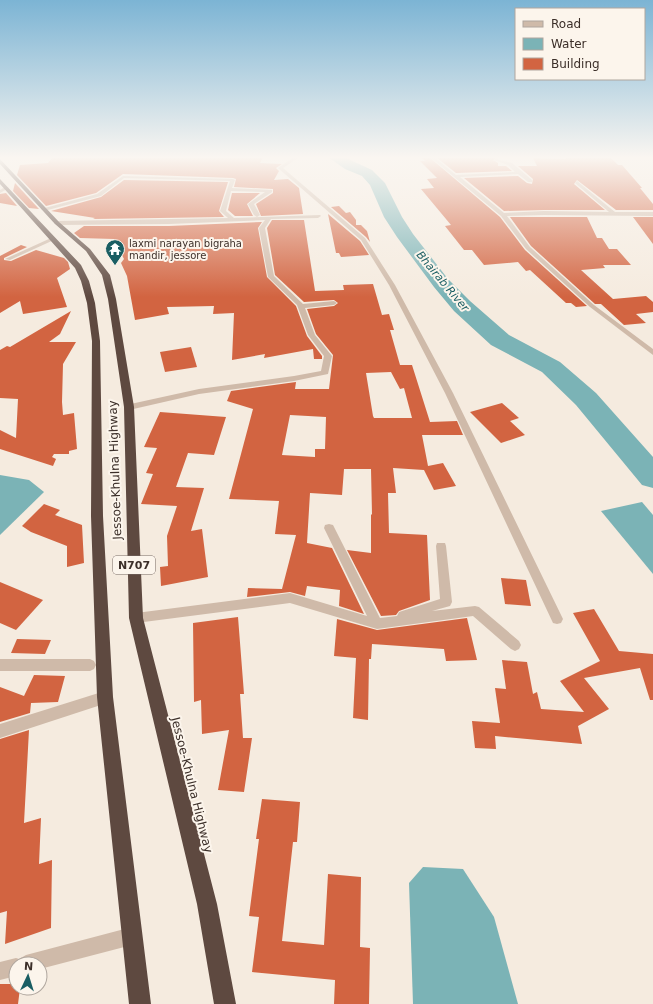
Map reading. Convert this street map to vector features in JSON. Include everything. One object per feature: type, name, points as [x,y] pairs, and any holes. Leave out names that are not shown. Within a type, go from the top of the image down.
[{"type":"highway","name":"Jessoe-Khulna Highway","points":[[19,204],[78,267],[85,281],[91,303],[96,341],[97,516],[105,697],[140,1004]]},
{"type":"highway","name":"Jessoe-Khulna Highway","points":[[40,204],[57,222],[82,244],[100,264],[106,275],[112,300],[129,407],[136,618],[207,904],[225,1004]]},
{"type":"street","points":[[44,208],[60,204]]},
{"type":"street","points":[[225,204],[223,211],[232,219]]},
{"type":"street","points":[[251,204],[257,215]]},
{"type":"street","points":[[322,204],[363,239],[392,285],[449,393],[557,619]]},
{"type":"street","points":[[489,204],[503,215],[528,248],[592,306],[653,353]]},
{"type":"street","points":[[603,204],[614,214]]},
{"type":"street","points":[[503,215],[653,214]]},
{"type":"street","points":[[57,222],[169,222],[318,216]]},
{"type":"street","points":[[129,407],[172,396],[272,380],[307,378],[326,372],[328,356],[312,334],[301,306],[271,276],[262,228],[270,217]]},
{"type":"street","points":[[8,259],[53,239]]},
{"type":"street","points":[[301,306],[334,303]]},
{"type":"street","points":[[329,528],[377,624]]},
{"type":"street","points":[[377,624],[446,602],[441,546]]},
{"type":"street","points":[[136,618],[290,598],[377,624],[475,612],[515,646]]},
{"type":"street","points":[[0,665],[90,665]]},
{"type":"street","points":[[0,731],[105,697]]},
{"type":"street","points":[[48,958],[132,936]]},
{"type":"water","points":[[0,475],[29,480],[44,492],[0,535]]},
{"type":"water","points":[[642,502],[653,515],[653,574],[601,511]]},
{"type":"water","points":[[423,867],[463,869],[494,917],[518,1004],[413,1004],[409,883]]},
{"type":"building","points":[[5,204],[15,204],[17,206]]},
{"type":"building","points":[[25,204],[34,204],[39,209],[29,208]]},
{"type":"building","points":[[44,204],[54,204],[46,206]]},
{"type":"building","points":[[77,204],[221,204],[219,211],[224,217],[93,219],[95,218],[51,211]]},
{"type":"building","points":[[229,204],[247,204],[253,216],[235,216],[228,210]]},
{"type":"building","points":[[256,204],[301,204],[303,214],[261,216]]},
{"type":"building","points":[[433,204],[484,204],[500,217],[525,250],[587,306],[576,307],[571,303],[566,303],[530,270],[526,271],[518,262],[484,265],[472,250],[464,250],[445,226],[451,225]]},
{"type":"building","points":[[495,204],[598,204],[605,210],[544,210],[504,211]]},
{"type":"building","points":[[608,204],[653,204],[653,210],[616,210]]},
{"type":"building","points":[[339,206],[346,213],[350,212],[356,220],[356,225],[361,225],[367,231],[370,242],[331,207]]},
{"type":"building","points":[[328,214],[360,241],[369,255],[341,257],[339,253],[336,253]]},
{"type":"building","points":[[510,217],[587,217],[597,238],[602,238],[609,249],[617,249],[631,265],[603,265],[605,268],[581,270],[613,299],[646,296],[653,302],[653,312],[636,314],[646,323],[624,325],[601,304],[595,304],[531,246]]},
{"type":"building","points":[[633,217],[653,217],[653,244]]},
{"type":"building","points":[[272,220],[304,220],[315,291],[344,290],[343,285],[373,284],[382,315],[389,314],[394,330],[390,330],[400,365],[412,365],[430,422],[457,421],[463,435],[422,435],[428,466],[443,463],[456,486],[434,490],[424,470],[393,468],[396,493],[388,493],[389,533],[427,535],[430,600],[399,611],[396,615],[381,616],[347,550],[371,553],[371,469],[344,469],[342,495],[310,493],[307,543],[332,548],[364,614],[339,606],[340,590],[307,586],[305,596],[290,592],[247,597],[248,588],[282,589],[296,535],[275,534],[279,501],[229,499],[253,409],[227,401],[231,391],[296,382],[295,389],[329,389],[333,355],[316,334],[307,309],[334,306],[338,303],[334,300],[304,302],[275,275],[267,228]],"holes":[[[391,372],[400,389],[404,388],[412,418],[374,418],[373,416],[366,373]],[[290,415],[326,417],[325,449],[315,449],[315,457],[282,455]]]},
{"type":"building","points":[[262,222],[258,228],[267,277],[296,306],[307,336],[322,356],[322,359],[314,359],[313,349],[264,358],[265,354],[232,360],[234,313],[213,314],[214,306],[167,307],[169,314],[135,320],[127,276],[121,263],[124,259],[114,239],[80,238],[74,233],[84,226],[169,226]]},
{"type":"building","points":[[21,245],[27,247],[4,258],[4,260],[11,261],[36,250],[64,258],[68,262],[70,269],[57,278],[67,307],[23,314],[20,301],[0,313],[0,256]]},
{"type":"building","points":[[71,311],[60,334],[49,342],[76,342],[63,364],[62,402],[63,415],[74,413],[77,449],[69,451],[69,454],[54,454],[52,457],[56,459],[53,466],[0,449],[0,430],[16,438],[18,399],[0,398],[0,350],[7,346],[10,347]]},
{"type":"building","points":[[191,347],[197,367],[165,372],[160,352]]},
{"type":"building","points":[[502,403],[519,418],[510,421],[525,435],[501,443],[470,412]]},
{"type":"building","points":[[160,412],[226,417],[214,455],[188,453],[176,487],[204,488],[191,531],[202,529],[208,577],[161,586],[160,567],[168,566],[167,536],[177,506],[141,504],[153,474],[146,473],[157,448],[144,447]]},
{"type":"building","points":[[44,504],[60,510],[55,515],[82,525],[84,563],[67,567],[67,546],[31,532],[22,526]]},
{"type":"building","points":[[501,578],[526,580],[531,606],[505,604]]},
{"type":"building","points":[[0,582],[43,600],[16,630],[0,623]]},
{"type":"building","points":[[594,609],[619,651],[653,654],[653,700],[650,700],[640,668],[584,678],[609,709],[578,726],[582,744],[495,736],[496,749],[475,748],[472,721],[500,723],[495,688],[506,689],[502,660],[527,662],[533,694],[537,692],[541,709],[584,712],[560,681],[600,661],[573,613]]},
{"type":"building","points":[[238,617],[244,694],[240,694],[243,738],[252,738],[244,792],[218,790],[229,730],[202,734],[201,700],[194,702],[193,623]]},
{"type":"building","points":[[467,618],[477,660],[446,661],[444,649],[372,644],[371,659],[369,659],[368,720],[353,718],[356,658],[334,656],[337,619],[377,630]]},
{"type":"building","points":[[17,639],[51,640],[45,654],[11,653]]},
{"type":"building","points":[[34,675],[65,676],[58,702],[31,703],[30,713],[0,722],[0,687],[24,696]]},
{"type":"building","points":[[29,730],[24,823],[41,818],[39,864],[52,860],[51,928],[5,944],[7,911],[0,913],[0,739]]},
{"type":"building","points":[[262,799],[300,802],[297,842],[293,842],[282,941],[324,945],[328,874],[361,877],[360,947],[370,948],[369,1004],[334,1004],[335,980],[252,972],[259,917],[249,916],[259,839],[256,839]]},
{"type":"building","points":[[0,984],[8,984],[8,996],[19,996],[18,1004],[0,1004]]},
{"type":"waterway","name":"Bhairab River","points":[[387,204],[393,217],[406,237],[441,283],[462,306],[500,340],[551,367],[586,399],[653,477]]},
{"type":"place","name":"laxmi narayan bigraha mandir, jessore","points":[[115,266]]}]
